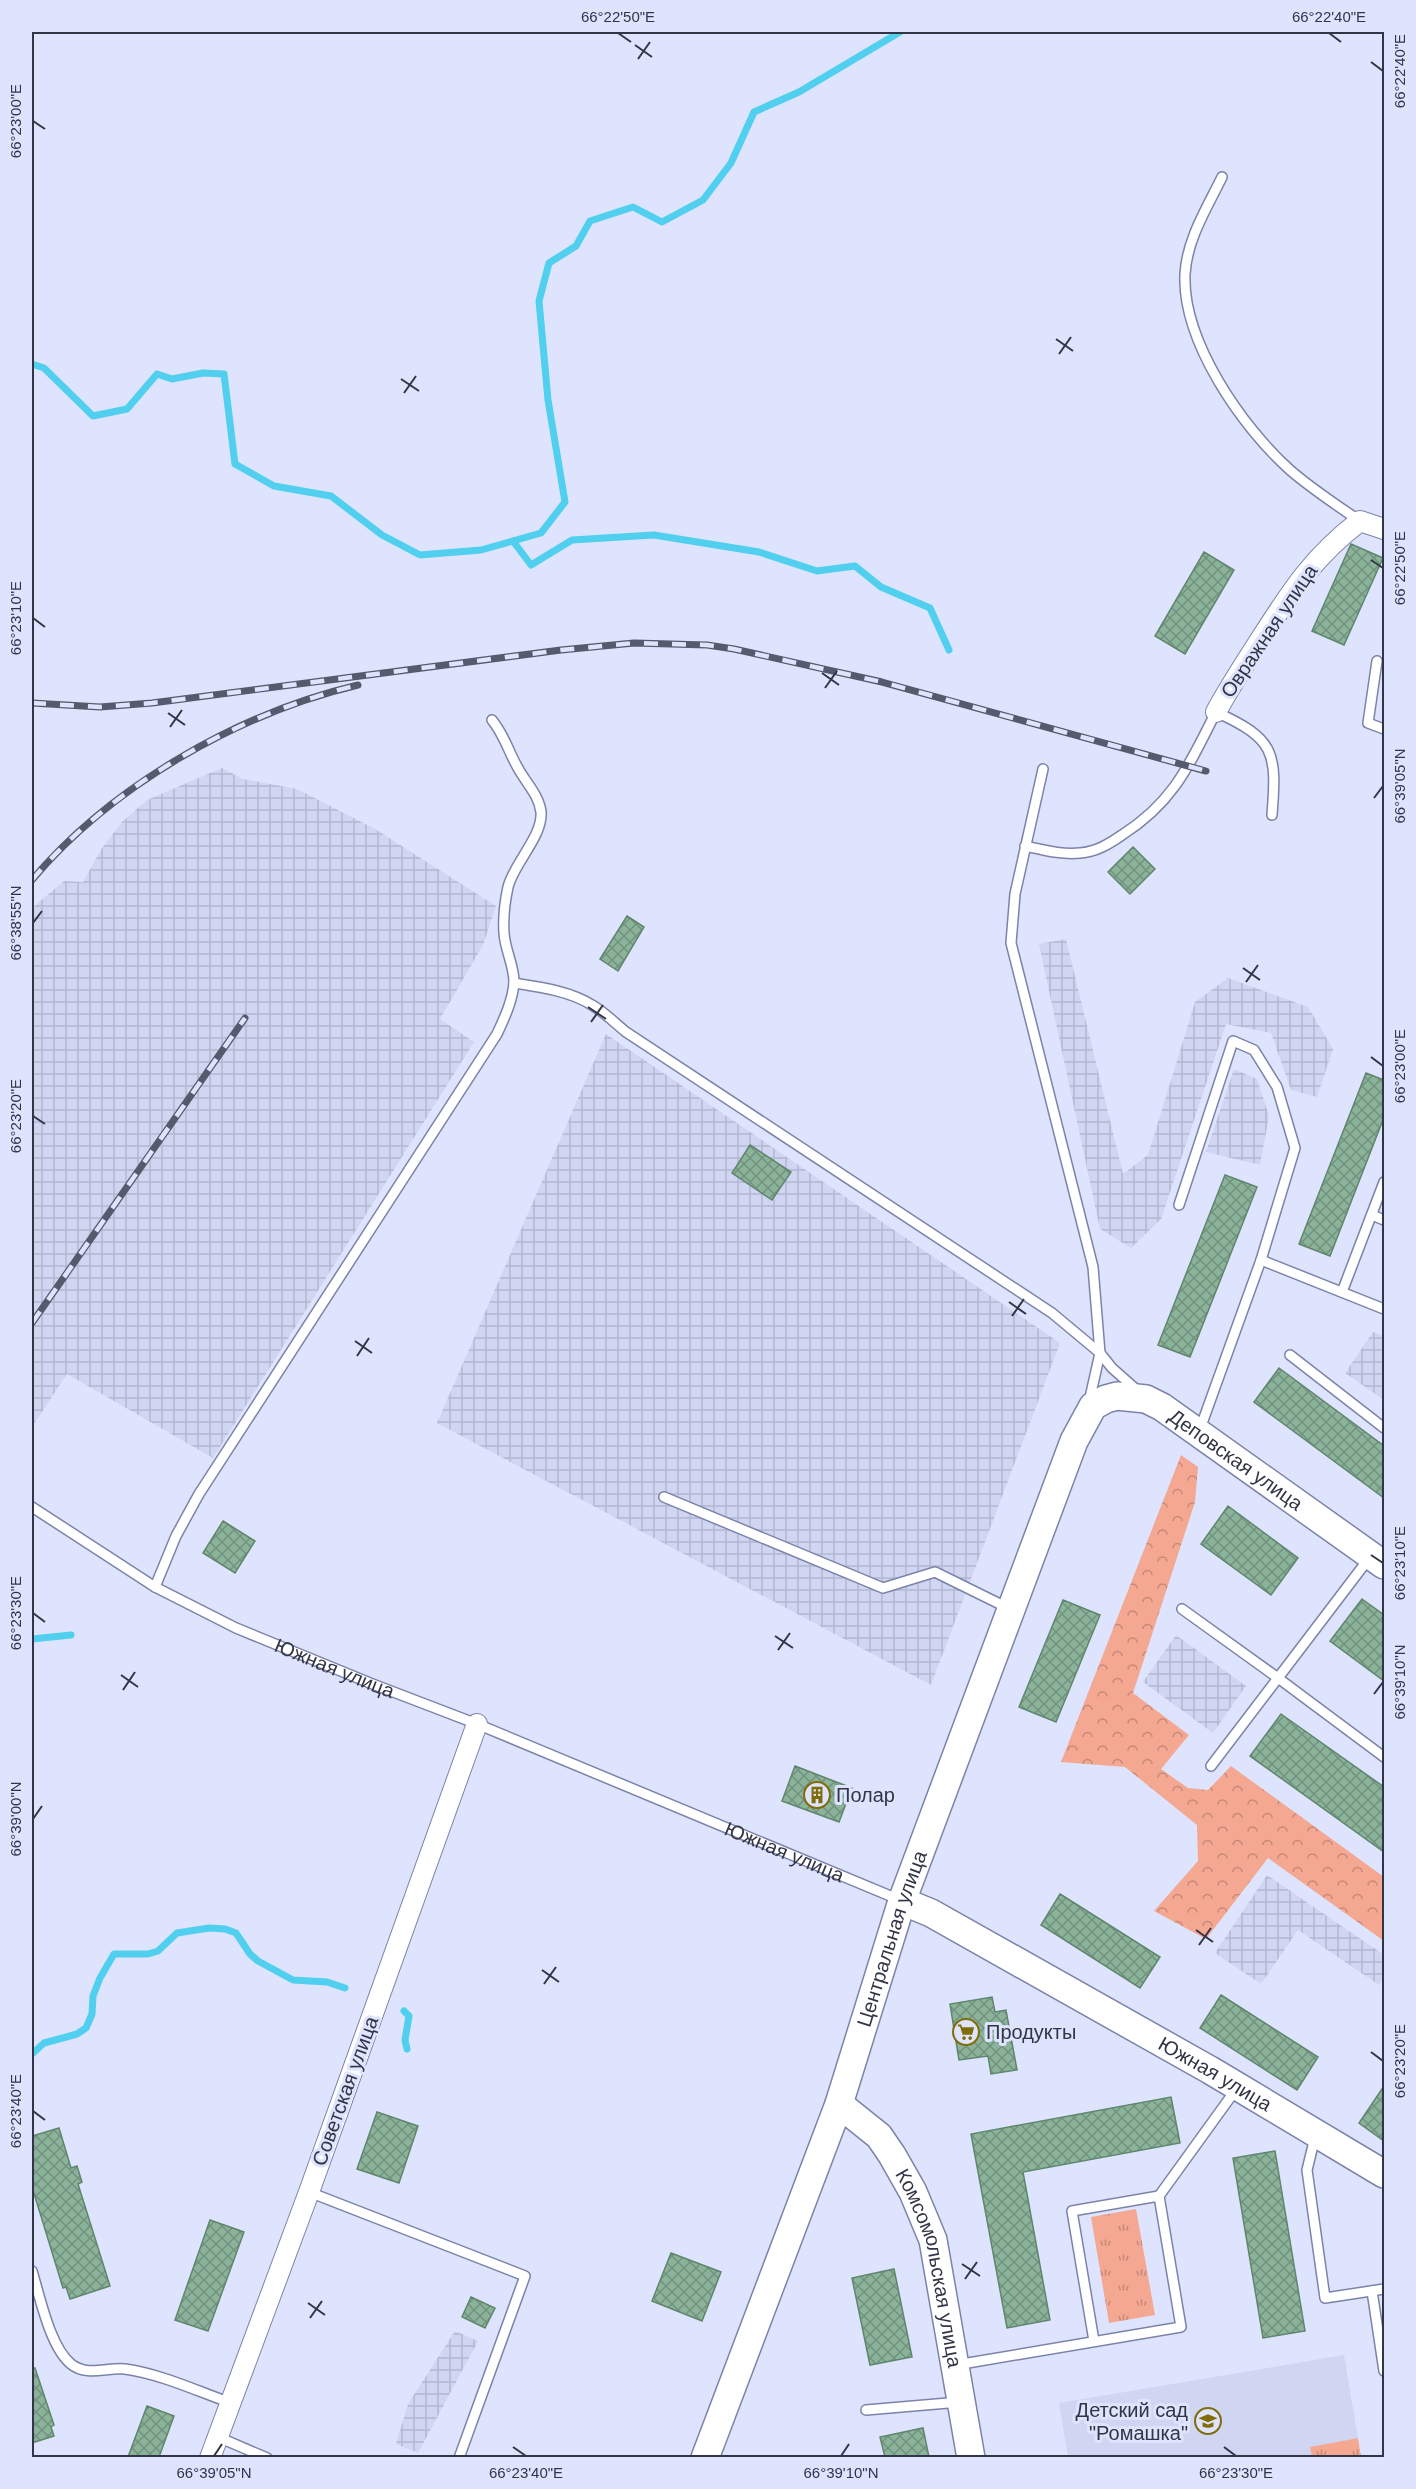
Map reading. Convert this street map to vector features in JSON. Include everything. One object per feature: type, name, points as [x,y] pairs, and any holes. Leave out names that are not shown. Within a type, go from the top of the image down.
[{"type":"street","points":[[1360,521],[1384,529]]},
{"type":"street","name":"Овражная улица","points":[[1215,712],[1298,582],[1333,542],[1360,521]]},
{"type":"street","name":"Деповская улица","points":[[1083,1421],[1093,1406],[1106,1398],[1118,1396],[1146,1399],[1162,1407],[1378,1560]]},
{"type":"street","name":"Центральная улица","points":[[705,2457],[839,2104],[902,1901],[1013,1610],[1062,1470],[1083,1421]]},
{"type":"street","name":"Советская улица","points":[[210,2457],[309,2192],[477,1724]]},
{"type":"street","name":"Южная улица","points":[[902,1901],[931,1913],[1238,2086],[1384,2174]]},
{"type":"street","name":"Комсомольская улица","points":[[839,2104],[879,2136],[913,2192],[933,2240],[971,2457]]},
{"type":"lane","points":[[1222,177],[1189,248],[1185,275],[1188,306],[1195,331],[1220,382],[1251,428],[1291,471],[1360,521]]},
{"type":"lane","points":[[1377,661],[1368,723],[1384,729]]},
{"type":"lane","points":[[1025,846],[1064,854],[1082,853],[1096,850],[1129,831],[1169,796],[1190,766],[1215,712],[1253,732],[1270,752],[1275,782],[1272,815]]},
{"type":"lane","points":[[155,1587],[176,1536],[199,1494],[497,1034],[505,1016],[514,983],[504,933],[508,886],[538,829],[541,812],[532,788],[517,768],[503,734],[492,720]]},
{"type":"lane","points":[[1043,770],[1012,913],[1011,943],[1093,1267],[1100,1353],[1094,1386],[1083,1421]]},
{"type":"lane","points":[[514,983],[576,996],[592,1005],[626,1032],[1052,1313],[1100,1353],[1112,1368],[1146,1399]]},
{"type":"lane","points":[[1179,1205],[1233,1041],[1254,1050],[1277,1087],[1294,1148],[1261,1260],[1198,1433]]},
{"type":"lane","points":[[1342,1292],[1384,1182]]},
{"type":"lane","points":[[1372,1215],[1384,1220]]},
{"type":"lane","points":[[1261,1260],[1384,1309]]},
{"type":"lane","points":[[1290,1355],[1384,1428]]},
{"type":"lane","points":[[664,1497],[883,1588],[935,1572],[1013,1610]]},
{"type":"lane","name":"Южная улица","points":[[32,1507],[155,1587],[236,1628],[477,1724],[902,1901]]},
{"type":"lane","points":[[1211,1766],[1278,1678],[1378,1560]]},
{"type":"lane","points":[[1182,1609],[1384,1757]]},
{"type":"lane","points":[[1094,2341],[1072,2211],[1159,2196],[1238,2086]]},
{"type":"lane","points":[[1316,2132],[1307,2170],[1325,2298],[1384,2289]]},
{"type":"lane","points":[[309,2192],[525,2276],[459,2457]]},
{"type":"lane","points":[[955,2365],[1181,2327],[1159,2196]]},
{"type":"lane","points":[[32,2271],[54,2337],[72,2365],[90,2372],[118,2368],[130,2370],[231,2403]]},
{"type":"lane","points":[[1372,2291],[1384,2371]]},
{"type":"lane","points":[[866,2410],[962,2402]]},
{"type":"lane","points":[[218,2437],[267,2457]]},
{"type":"shaded area","points":[[222,768],[243,779],[297,789],[375,829],[496,906],[483,945],[440,1019],[474,1042],[213,1458],[67,1374],[32,1427],[32,908],[64,881],[83,882],[102,848],[122,822],[147,800]]},
{"type":"shaded area","points":[[1066,939],[1123,1174],[1148,1155],[1195,1002],[1228,978],[1308,1007],[1333,1049],[1317,1097],[1291,1090],[1271,1033],[1226,1024],[1161,1219],[1131,1248],[1100,1229],[1039,944]]},
{"type":"shaded area","points":[[606,1034],[1060,1343],[931,1685],[437,1423]]},
{"type":"shaded area","points":[[1234,1069],[1257,1079],[1269,1116],[1260,1165],[1206,1152]]},
{"type":"shaded area","points":[[1373,1332],[1384,1336],[1384,1400],[1345,1373]]},
{"type":"shaded area","points":[[1176,1635],[1246,1686],[1213,1733],[1143,1682]]},
{"type":"shaded area","points":[[1267,1875],[1384,1955],[1384,1977],[1379,1985],[1298,1930],[1261,1984],[1215,1953]]},
{"type":"shaded area","points":[[455,2331],[478,2341],[418,2453],[396,2444],[408,2404]]},
{"type":"shaded area","name":"Детский сад \"Ромашка\"","points":[[1344,2355],[1358,2438],[1311,2447],[1312,2457],[1068,2457],[1059,2403]]},
{"type":"green space","points":[[1181,1455],[1198,1467],[1195,1502],[1133,1693],[1189,1735],[1161,1769],[1188,1788],[1208,1790],[1231,1766],[1384,1877],[1384,1941],[1268,1858],[1206,1939],[1154,1911],[1198,1861],[1197,1825],[1125,1767],[1061,1762]]},
{"type":"green space","points":[[1136,2209],[1155,2315],[1109,2323],[1091,2217]]},
{"type":"green space","points":[[1358,2438],[1361,2457],[1312,2457],[1310,2447]]},
{"type":"building","points":[[1351,544],[1383,558],[1344,645],[1312,631]]},
{"type":"building","points":[[1204,552],[1234,570],[1185,654],[1155,636]]},
{"type":"building","points":[[1133,847],[1155,869],[1130,894],[1108,872]]},
{"type":"building","points":[[627,916],[644,927],[618,971],[600,959]]},
{"type":"building","points":[[1366,1073],[1384,1080],[1384,1117],[1330,1256],[1299,1244]]},
{"type":"building","points":[[750,1145],[791,1172],[772,1200],[732,1173]]},
{"type":"building","points":[[1225,1175],[1257,1187],[1190,1357],[1158,1345]]},
{"type":"building","points":[[1279,1368],[1384,1446],[1384,1498],[1254,1402]]},
{"type":"building","points":[[1228,1506],[1298,1558],[1271,1595],[1201,1544]]},
{"type":"building","points":[[223,1521],[255,1541],[235,1573],[203,1553]]},
{"type":"building","points":[[1362,1599],[1384,1615],[1384,1681],[1330,1641]]},
{"type":"building","points":[[1063,1600],[1100,1615],[1056,1722],[1019,1707]]},
{"type":"building","points":[[1281,1714],[1384,1787],[1384,1852],[1250,1756]]},
{"type":"building","name":"Полар","points":[[795,1766],[852,1788],[839,1822],[782,1801]]},
{"type":"building","points":[[1060,1894],[1160,1957],[1140,1988],[1041,1925]]},
{"type":"building","points":[[1221,1995],[1318,2057],[1297,2090],[1200,2028]]},
{"type":"building","points":[[992,1997],[995,2012],[1006,2010],[1017,2070],[991,2074],[988,2056],[959,2060],[950,2004]]},
{"type":"building","points":[[1384,2086],[1384,2141],[1359,2123]]},
{"type":"building","points":[[1171,2097],[1180,2143],[1023,2172],[1050,2320],[1007,2328],[971,2134]]},
{"type":"building","points":[[377,2112],[418,2126],[399,2183],[357,2169]]},
{"type":"building","points":[[59,2128],[71,2168],[77,2166],[82,2182],[78,2184],[110,2286],[70,2299],[66,2287],[63,2288],[32,2187],[32,2136]]},
{"type":"building","points":[[1275,2151],[1305,2331],[1263,2338],[1233,2158]]},
{"type":"building","points":[[210,2220],[244,2232],[208,2331],[175,2320]]},
{"type":"building","points":[[671,2253],[721,2272],[702,2321],[652,2301]]},
{"type":"building","points":[[894,2269],[912,2357],[870,2365],[852,2278]]},
{"type":"building","points":[[471,2297],[495,2308],[485,2328],[462,2317]]},
{"type":"building","points":[[32,2368],[35,2368],[54,2425],[51,2427],[54,2436],[32,2443]]},
{"type":"building","points":[[147,2406],[174,2416],[159,2457],[128,2457]]},
{"type":"building","points":[[923,2428],[929,2457],[885,2457],[880,2437]]},
{"type":"waterway","points":[[32,364],[44,368],[93,416],[127,409],[157,374],[172,379],[203,373],[224,374],[235,464],[274,486],[331,496],[382,535],[420,555],[481,550],[541,533],[565,502],[548,400],[539,301],[549,263],[576,246],[590,221],[633,207],[662,222],[703,200],[731,163],[754,112],[799,92],[900,32]]},
{"type":"waterway","points":[[513,541],[531,565],[572,540],[654,535],[759,552],[817,571],[855,566],[881,587],[930,608],[949,650]]},
{"type":"waterway","points":[[32,1639],[71,1635]]},
{"type":"waterway","points":[[32,2054],[44,2043],[77,2034],[86,2028],[92,2014],[93,1996],[114,1954],[148,1954],[158,1951],[177,1933],[209,1928],[225,1929],[236,1933],[250,1954],[258,1961],[293,1980],[327,1982],[345,1988]]},
{"type":"waterway","points":[[404,2011],[409,2016],[405,2040],[407,2049]]},
{"type":"railway","points":[[32,703],[100,707],[152,703],[561,650],[634,643],[707,645],[882,682],[1206,771]]},
{"type":"railway","points":[[32,880],[64,846],[100,814],[138,784],[180,758],[223,734],[268,714],[358,685]]},
{"type":"railway","points":[[32,1323],[245,1018]]},
{"type":"place","name":"Полар","points":[[817,1795]]},
{"type":"place","name":"Продукты","points":[[966,2032]]},
{"type":"place","name":"Детский сад \"Ромашка\"","points":[[1208,2421]]}]
